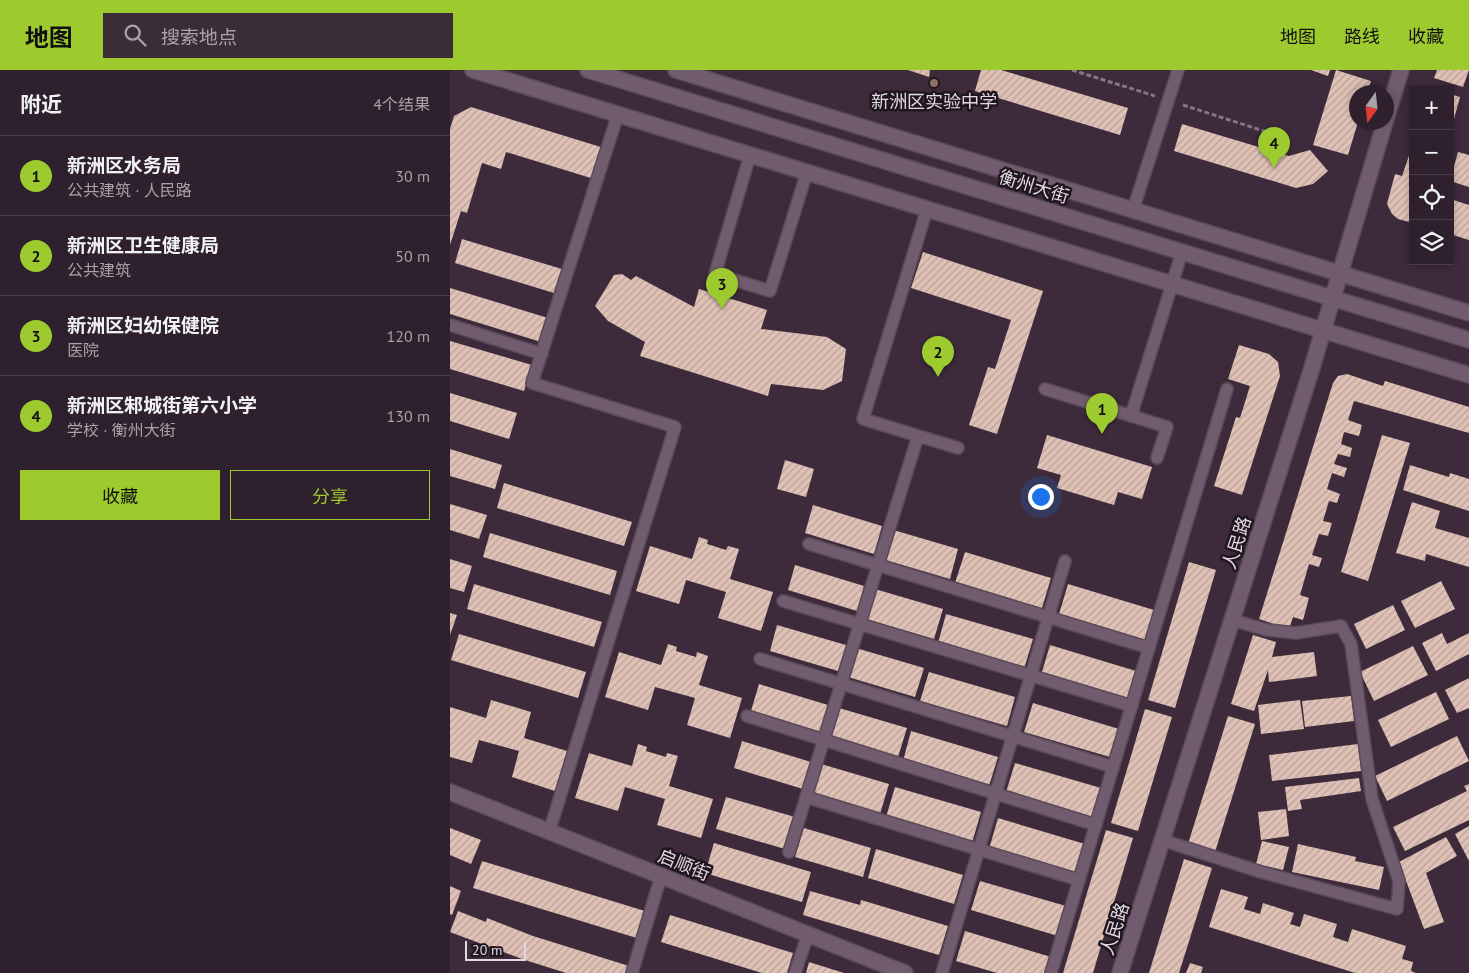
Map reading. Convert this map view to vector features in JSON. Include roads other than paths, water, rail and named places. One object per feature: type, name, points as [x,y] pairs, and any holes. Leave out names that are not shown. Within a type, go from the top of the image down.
[{"type":"street","points":[[473,70],[1469,375]]},
{"type":"street","name":"衡州大街","points":[[588,70],[1469,340]]},
{"type":"street","name":"衡州大街","points":[[676,70],[1469,313]]},
{"type":"street","name":"人民路","points":[[1394,94],[1401,70]]},
{"type":"street","name":"人民路","points":[[1120,973],[1333,298],[1383,130]]},
{"type":"street","name":"启顺街","points":[[450,792],[905,973]]},
{"type":"lane","points":[[1134,210],[1178,70]]},
{"type":"lane","points":[[549,832],[675,427],[532,383],[618,114]]},
{"type":"lane","points":[[750,155],[715,274],[770,291],[807,172]]},
{"type":"lane","points":[[927,209],[863,419],[958,448]]},
{"type":"lane","points":[[1131,416],[1182,252]]},
{"type":"lane","points":[[450,325],[542,354]]},
{"type":"lane","points":[[1045,389],[1167,426],[1157,458]]},
{"type":"lane","points":[[1051,973],[1227,389]]},
{"type":"lane","points":[[789,852],[918,436]]},
{"type":"lane","points":[[809,544],[1149,648]]},
{"type":"lane","points":[[942,973],[1065,561]]},
{"type":"lane","points":[[783,601],[1132,706]]},
{"type":"lane","points":[[1162,840],[1261,872],[1397,909],[1399,881],[1372,799],[1351,644],[1340,626],[1296,634],[1268,630],[1232,620]]},
{"type":"lane","points":[[760,659],[1113,767]]},
{"type":"lane","points":[[747,716],[1096,824]]},
{"type":"lane","points":[[806,797],[1079,880]]},
{"type":"lane","points":[[632,973],[661,876]]},
{"type":"lane","points":[[795,973],[808,934]]},
{"type":"place","name":"新洲区实验中学","points":[[934,83]]},
{"type":"place","name":"新洲区邾城街第六小学","points":[[1274,168]]},
{"type":"place","name":"新洲区妇幼保健院","points":[[722,309]]},
{"type":"place","name":"新洲区卫生健康局","points":[[938,377]]},
{"type":"place","name":"新洲区水务局","points":[[1102,434]]}]
